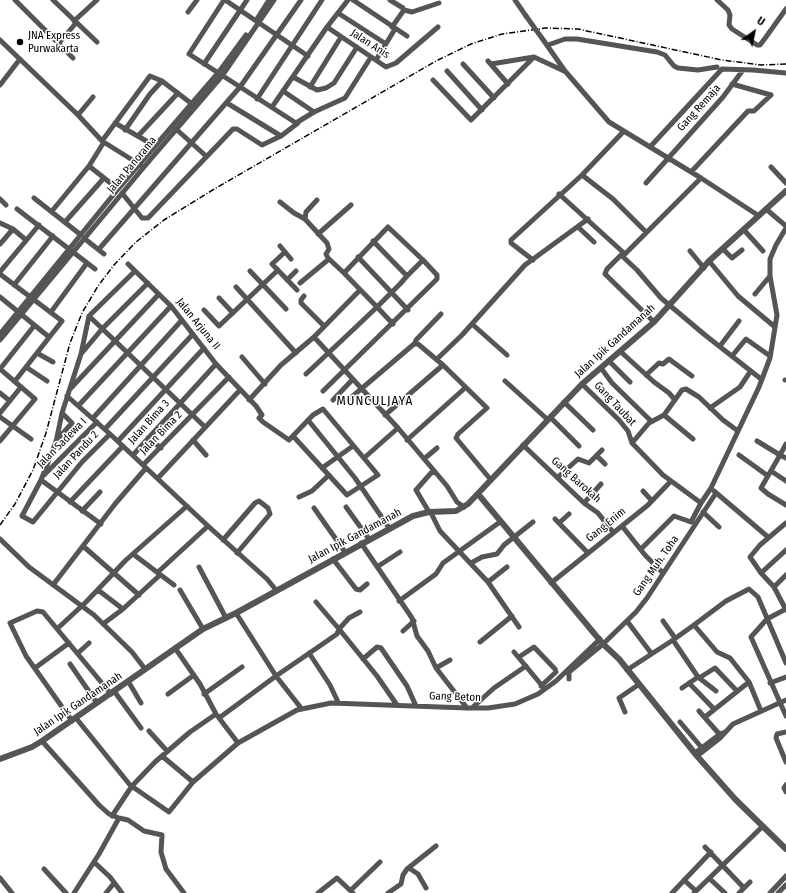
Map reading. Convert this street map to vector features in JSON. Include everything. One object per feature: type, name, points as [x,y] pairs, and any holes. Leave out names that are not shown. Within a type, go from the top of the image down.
[{"type":"street","points":[[14,0],[73,58]]},
{"type":"street","points":[[53,0],[97,42]]},
{"type":"street","points":[[59,43],[75,22],[97,0]]},
{"type":"street","points":[[188,12],[197,0]]},
{"type":"street","points":[[298,123],[257,99],[189,54],[224,0],[308,56]]},
{"type":"street","points":[[204,64],[247,0]]},
{"type":"street","points":[[257,22],[269,0]]},
{"type":"street","name":"Jalan Panorama","points":[[19,313],[120,191],[176,129],[220,75],[274,0]]},
{"type":"street","points":[[99,249],[240,87],[301,0]]},
{"type":"street","points":[[257,99],[322,0]]},
{"type":"street","points":[[272,107],[327,27],[348,0]]},
{"type":"street","points":[[353,0],[407,36]]},
{"type":"street","points":[[390,0],[404,10],[412,12],[439,3]]},
{"type":"street","points":[[515,0],[565,72],[609,122],[760,216]]},
{"type":"street","points":[[717,0],[728,10],[730,15],[728,25],[741,36],[757,45],[760,45],[766,38],[786,9]]},
{"type":"street","points":[[89,166],[120,191],[135,206],[142,218],[148,218],[234,128],[262,145],[281,136],[314,112],[345,98],[386,44],[404,10]]},
{"type":"street","points":[[338,13],[386,44]]},
{"type":"street","name":"Jalan Anis","points":[[327,27],[386,67],[393,65],[438,27]]},
{"type":"street","points":[[310,87],[341,37]]},
{"type":"street","points":[[546,43],[564,39],[577,39],[658,52],[664,55],[674,66],[678,68],[698,70],[717,68]]},
{"type":"street","points":[[1,44],[20,59],[78,115],[103,142],[142,166],[155,146],[220,75]]},
{"type":"street","points":[[294,77],[318,90],[334,83],[357,47]]},
{"type":"street","points":[[508,84],[490,62],[534,57],[565,72]]},
{"type":"street","points":[[433,80],[469,120],[482,110],[534,57]]},
{"type":"street","points":[[0,86],[20,59]]},
{"type":"street","points":[[463,64],[494,98]]},
{"type":"street","points":[[650,147],[722,69],[786,74]]},
{"type":"street","name":"Gang Remaja","points":[[646,183],[743,70]]},
{"type":"street","points":[[447,71],[482,110]]},
{"type":"street","points":[[52,211],[89,166],[103,142],[148,77],[152,76],[162,81],[192,104]]},
{"type":"street","points":[[125,130],[150,94],[162,81]]},
{"type":"street","points":[[691,172],[748,111],[754,112],[771,95],[732,84]]},
{"type":"street","points":[[283,91],[314,112]]},
{"type":"street","points":[[138,136],[178,93]]},
{"type":"street","points":[[78,115],[93,97]]},
{"type":"street","points":[[227,103],[281,136]]},
{"type":"street","points":[[115,124],[155,146]]},
{"type":"street","points":[[176,129],[206,156]]},
{"type":"street","points":[[533,260],[511,243],[511,240],[559,194],[582,175],[624,131]]},
{"type":"street","points":[[771,167],[786,183]]},
{"type":"street","points":[[582,175],[613,199],[646,232]]},
{"type":"street","points":[[65,222],[104,178]]},
{"type":"street","points":[[654,322],[605,274],[607,269],[622,254],[626,253],[646,232],[663,218],[701,178]]},
{"type":"street","name":"Jalan Ipik Gandamanah","points":[[0,759],[32,747],[42,741],[203,629],[236,613],[361,543],[413,516],[456,511],[464,507],[582,384],[654,322],[709,261],[760,216],[786,190]]},
{"type":"street","points":[[559,194],[588,219],[670,305],[761,380]]},
{"type":"street","points":[[34,198],[104,254]]},
{"type":"street","points":[[0,199],[6,205]]},
{"type":"street","points":[[305,219],[306,212],[317,200]]},
{"type":"street","points":[[280,202],[294,213],[305,219],[328,246],[326,254],[329,259],[393,324]]},
{"type":"street","points":[[318,234],[351,205]]},
{"type":"street","points":[[17,209],[95,269]]},
{"type":"street","points":[[641,549],[674,516],[691,522],[701,502],[714,491],[770,356],[776,327],[777,312],[769,265],[771,254],[786,227],[766,209]]},
{"type":"street","points":[[437,359],[472,324],[525,265],[560,240],[568,232],[578,227],[588,219]]},
{"type":"street","points":[[0,223],[13,229],[26,240]]},
{"type":"street","points":[[15,381],[62,321],[0,273],[39,225]]},
{"type":"street","points":[[324,391],[408,310],[438,277],[423,260],[388,227],[344,273]]},
{"type":"street","points":[[578,227],[594,242]]},
{"type":"street","points":[[0,244],[13,229]]},
{"type":"street","points":[[744,230],[763,251]]},
{"type":"street","points":[[14,285],[53,236]]},
{"type":"street","points":[[373,242],[407,276]]},
{"type":"street","points":[[280,246],[291,258]]},
{"type":"street","points":[[723,249],[732,258],[742,250]]},
{"type":"street","points":[[690,251],[704,268]]},
{"type":"street","points":[[285,252],[272,264],[297,290]]},
{"type":"street","points":[[358,257],[408,310]]},
{"type":"street","points":[[300,283],[329,259]]},
{"type":"street","points":[[306,374],[377,307],[423,260]]},
{"type":"street","points":[[709,261],[738,296],[776,327]]},
{"type":"street","points":[[51,312],[87,263]]},
{"type":"street","name":"Jalan Arjuna II","points":[[128,264],[171,306],[216,364],[229,376],[262,415],[259,418],[288,440],[293,436]]},
{"type":"street","points":[[204,310],[219,326],[278,270]]},
{"type":"street","points":[[101,524],[41,479],[56,442],[62,413],[81,354],[89,316],[135,271]]},
{"type":"street","points":[[250,271],[286,309]]},
{"type":"street","points":[[287,280],[296,271]]},
{"type":"street","points":[[755,294],[770,276]]},
{"type":"street","points":[[81,354],[102,329],[148,283]]},
{"type":"street","points":[[236,287],[296,353]]},
{"type":"street","points":[[249,400],[360,290]]},
{"type":"street","points":[[68,393],[159,294]]},
{"type":"street","points":[[304,296],[301,300],[302,303],[324,326]]},
{"type":"street","points":[[219,298],[233,313]]},
{"type":"street","points":[[1,299],[49,337]]},
{"type":"street","points":[[79,405],[171,306]]},
{"type":"street","points":[[0,334],[19,313]]},
{"type":"street","points":[[0,340],[19,313]]},
{"type":"street","points":[[347,402],[415,343],[416,340],[441,314]]},
{"type":"street","points":[[89,316],[193,414],[204,427]]},
{"type":"street","points":[[93,418],[182,320]]},
{"type":"street","points":[[720,346],[739,321]]},
{"type":"street","points":[[472,324],[507,355]]},
{"type":"street","points":[[0,441],[35,399],[0,369],[34,326]]},
{"type":"street","points":[[105,429],[193,334]]},
{"type":"street","points":[[314,337],[398,428],[435,472],[457,502],[464,507]]},
{"type":"street","points":[[732,356],[746,339],[770,356]]},
{"type":"street","points":[[415,343],[443,364],[487,409],[458,434],[457,439],[491,480]]},
{"type":"street","points":[[118,441],[204,348]]},
{"type":"street","points":[[621,352],[646,375],[669,393],[675,400]]},
{"type":"street","points":[[37,353],[53,362]]},
{"type":"street","points":[[242,357],[265,384]]},
{"type":"street","points":[[646,375],[658,363],[663,364],[669,359],[692,376]]},
{"type":"street","points":[[609,361],[630,382]]},
{"type":"street","name":"Jalan Bima 3","points":[[133,455],[216,364]]},
{"type":"street","points":[[386,415],[443,364]]},
{"type":"street","points":[[26,367],[47,381]]},
{"type":"street","points":[[601,368],[612,383],[651,422]]},
{"type":"street","points":[[710,408],[740,387],[750,372]]},
{"type":"street","name":"Jalan Bima 2","points":[[52,585],[161,448],[229,376]]},
{"type":"street","points":[[333,400],[353,379]]},
{"type":"street","points":[[505,381],[579,446]]},
{"type":"street","name":"Gang Taubat","points":[[582,384],[622,424],[630,435],[632,443],[671,481],[701,502]]},
{"type":"street","points":[[0,413],[21,387]]},
{"type":"street","points":[[407,440],[465,388]]},
{"type":"street","points":[[632,443],[651,422],[664,415],[682,390],[686,389],[699,397],[738,431]]},
{"type":"street","points":[[158,478],[240,390]]},
{"type":"street","points":[[68,393],[208,526],[267,579],[276,590]]},
{"type":"street","points":[[0,394],[10,401]]},
{"type":"street","points":[[564,402],[593,430]]},
{"type":"street","points":[[323,409],[378,475],[360,485],[347,495],[293,436],[308,420],[323,409]]},
{"type":"street","points":[[56,442],[72,423],[62,413]]},
{"type":"street","points":[[664,415],[693,439]]},
{"type":"street","points":[[0,417],[31,439]]},
{"type":"street","points":[[308,420],[360,485],[389,528]]},
{"type":"street","name":"Jalan Sadewa I","points":[[41,479],[97,422]]},
{"type":"street","points":[[364,458],[398,428]]},
{"type":"street","name":"Jalan Pandu 2","points":[[41,479],[22,516],[33,522],[57,491],[110,434]]},
{"type":"street","points":[[148,438],[161,448]]},
{"type":"street","points":[[193,440],[206,455]]},
{"type":"street","points":[[757,441],[786,458]]},
{"type":"street","points":[[786,444],[762,486],[762,489],[786,505]]},
{"type":"street","name":"Gang Barokah","points":[[523,445],[584,503],[598,513],[613,532]]},
{"type":"street","points":[[70,502],[123,446]]},
{"type":"street","points":[[322,468],[353,446]]},
{"type":"street","points":[[424,459],[437,448]]},
{"type":"street","points":[[558,477],[578,459],[587,464],[602,450]]},
{"type":"street","points":[[740,455],[768,476]]},
{"type":"street","points":[[597,456],[605,464]]},
{"type":"street","points":[[770,471],[786,481]]},
{"type":"street","points":[[435,472],[431,473],[416,490],[440,530],[488,582],[519,627]]},
{"type":"street","points":[[299,497],[312,491],[329,475]]},
{"type":"street","name":"Gang Enim","points":[[551,583],[652,501],[671,481]]},
{"type":"street","points":[[584,503],[601,484]]},
{"type":"street","points":[[643,491],[652,501]]},
{"type":"street","points":[[714,491],[768,537]]},
{"type":"street","name":"Gang Muh. Toha","points":[[601,642],[626,621],[647,598],[661,570],[697,525],[714,491]]},
{"type":"street","points":[[82,511],[100,492]]},
{"type":"street","points":[[478,494],[551,583],[627,670],[697,756],[735,799],[786,849]]},
{"type":"street","points":[[223,540],[255,503],[259,501],[268,508],[270,514],[237,553]]},
{"type":"street","points":[[58,628],[98,590],[113,572],[187,506]]},
{"type":"street","points":[[346,507],[369,539]]},
{"type":"street","points":[[314,508],[345,552]]},
{"type":"street","points":[[703,512],[719,527]]},
{"type":"street","points":[[569,514],[557,521],[588,553]]},
{"type":"street","points":[[399,600],[436,574],[443,563],[500,522]]},
{"type":"street","points":[[471,563],[497,554],[513,538],[533,522]]},
{"type":"street","points":[[785,524],[768,537],[750,557],[774,587],[786,609],[767,619],[751,637],[770,683],[786,716]]},
{"type":"street","points":[[103,624],[139,595],[208,526]]},
{"type":"street","points":[[622,526],[661,570]]},
{"type":"street","points":[[0,539],[26,564],[103,624],[132,652],[146,669]]},
{"type":"street","points":[[361,543],[414,621],[417,636],[428,651],[436,668],[467,708]]},
{"type":"street","points":[[83,546],[139,595]]},
{"type":"street","points":[[761,572],[786,550]]},
{"type":"street","points":[[377,566],[400,552]]},
{"type":"street","points":[[133,554],[174,585]]},
{"type":"street","points":[[333,559],[356,589],[360,590],[367,584]]},
{"type":"street","points":[[199,567],[226,618]]},
{"type":"street","points":[[488,582],[507,567]]},
{"type":"street","points":[[774,587],[786,575]]},
{"type":"street","points":[[627,670],[674,639],[726,601],[750,589],[758,597],[786,663]]},
{"type":"street","points":[[98,590],[123,609]]},
{"type":"street","points":[[180,590],[203,629]]},
{"type":"street","points":[[316,602],[377,676],[397,705]]},
{"type":"street","points":[[132,786],[74,720],[35,668],[9,623],[39,610],[43,612],[141,728]]},
{"type":"street","points":[[112,816],[132,786],[154,762],[190,732],[218,716],[309,654],[337,634],[339,629],[352,616],[360,612]]},
{"type":"street","points":[[236,613],[276,676],[301,708]]},
{"type":"street","points":[[480,642],[512,616]]},
{"type":"street","points":[[403,631],[414,621]]},
{"type":"street","points":[[626,621],[651,653]]},
{"type":"street","points":[[663,621],[698,677],[716,691]]},
{"type":"street","points":[[694,625],[717,652],[730,658],[749,682],[760,711]]},
{"type":"street","points":[[569,680],[569,672],[601,642]]},
{"type":"street","name":"Gang Beton","points":[[132,786],[169,812],[193,782],[238,743],[301,708],[338,702],[467,708],[508,706],[530,698],[565,674],[601,642]]},
{"type":"street","points":[[35,668],[69,643]]},
{"type":"street","points":[[78,653],[89,643]]},
{"type":"street","points":[[362,659],[377,647],[381,648],[407,686],[416,706]]},
{"type":"street","points":[[514,652],[543,688],[556,672],[555,668],[534,647],[519,657]]},
{"type":"street","points":[[175,648],[194,675],[218,716],[238,743]]},
{"type":"street","points":[[309,654],[330,685],[338,702]]},
{"type":"street","points":[[436,668],[450,660]]},
{"type":"street","points":[[70,664],[97,704]]},
{"type":"street","points":[[473,707],[494,688],[526,666]]},
{"type":"street","points":[[204,694],[242,667]]},
{"type":"street","points":[[682,688],[715,668],[737,691]]},
{"type":"street","points":[[168,694],[194,675]]},
{"type":"street","points":[[770,683],[786,677]]},
{"type":"street","points":[[128,682],[141,703]]},
{"type":"street","points":[[705,717],[749,682]]},
{"type":"street","points":[[689,683],[714,709]]},
{"type":"street","points":[[625,712],[620,698],[638,685]]},
{"type":"street","points":[[697,756],[738,721],[786,700]]},
{"type":"street","points":[[699,711],[722,734]]},
{"type":"street","points":[[680,722],[702,748]]},
{"type":"street","points":[[149,731],[167,751]]},
{"type":"street","points":[[786,732],[778,734],[776,738],[786,762]]},
{"type":"street","points":[[697,756],[702,748],[722,734]]},
{"type":"street","points":[[42,741],[91,797],[112,816],[126,819],[144,831],[162,835],[161,852],[166,869],[184,893]]},
{"type":"street","points":[[162,756],[193,782]]},
{"type":"street","points":[[786,785],[784,788],[786,792]]},
{"type":"street","points":[[74,893],[94,862],[119,818]]},
{"type":"street","points":[[684,880],[695,892],[763,826]]},
{"type":"street","points":[[388,893],[401,884],[403,875],[436,846]]},
{"type":"street","points":[[705,847],[744,888]]},
{"type":"street","points":[[672,893],[711,852]]},
{"type":"street","points":[[94,862],[122,893]]},
{"type":"street","points":[[318,893],[336,878],[340,879],[352,892],[380,862]]},
{"type":"street","points":[[410,868],[418,874],[426,888]]},
{"type":"street","points":[[44,869],[66,893]]},
{"type":"street","points":[[770,893],[786,876]]},
{"type":"street","points":[[0,878],[12,893]]},
{"type":"street","points":[[710,879],[725,893]]},
{"type":"street","points":[[739,893],[750,882]]},
{"type":"street","points":[[106,893],[114,883]]},
{"type":"street","points":[[778,893],[786,885]]},
{"type":"railway","points":[[0,525],[15,504],[33,470],[46,433],[70,343],[82,313],[98,286],[114,265],[136,242],[164,220],[211,191],[436,61],[471,44],[502,34],[546,28],[578,29],[722,60],[761,65],[786,64]]},
{"type":"place","name":"JNA Express Purwakarta","points":[[20,42]]},
{"type":"district","name":"MUNCULJAYA","points":[[375,401]]}]
